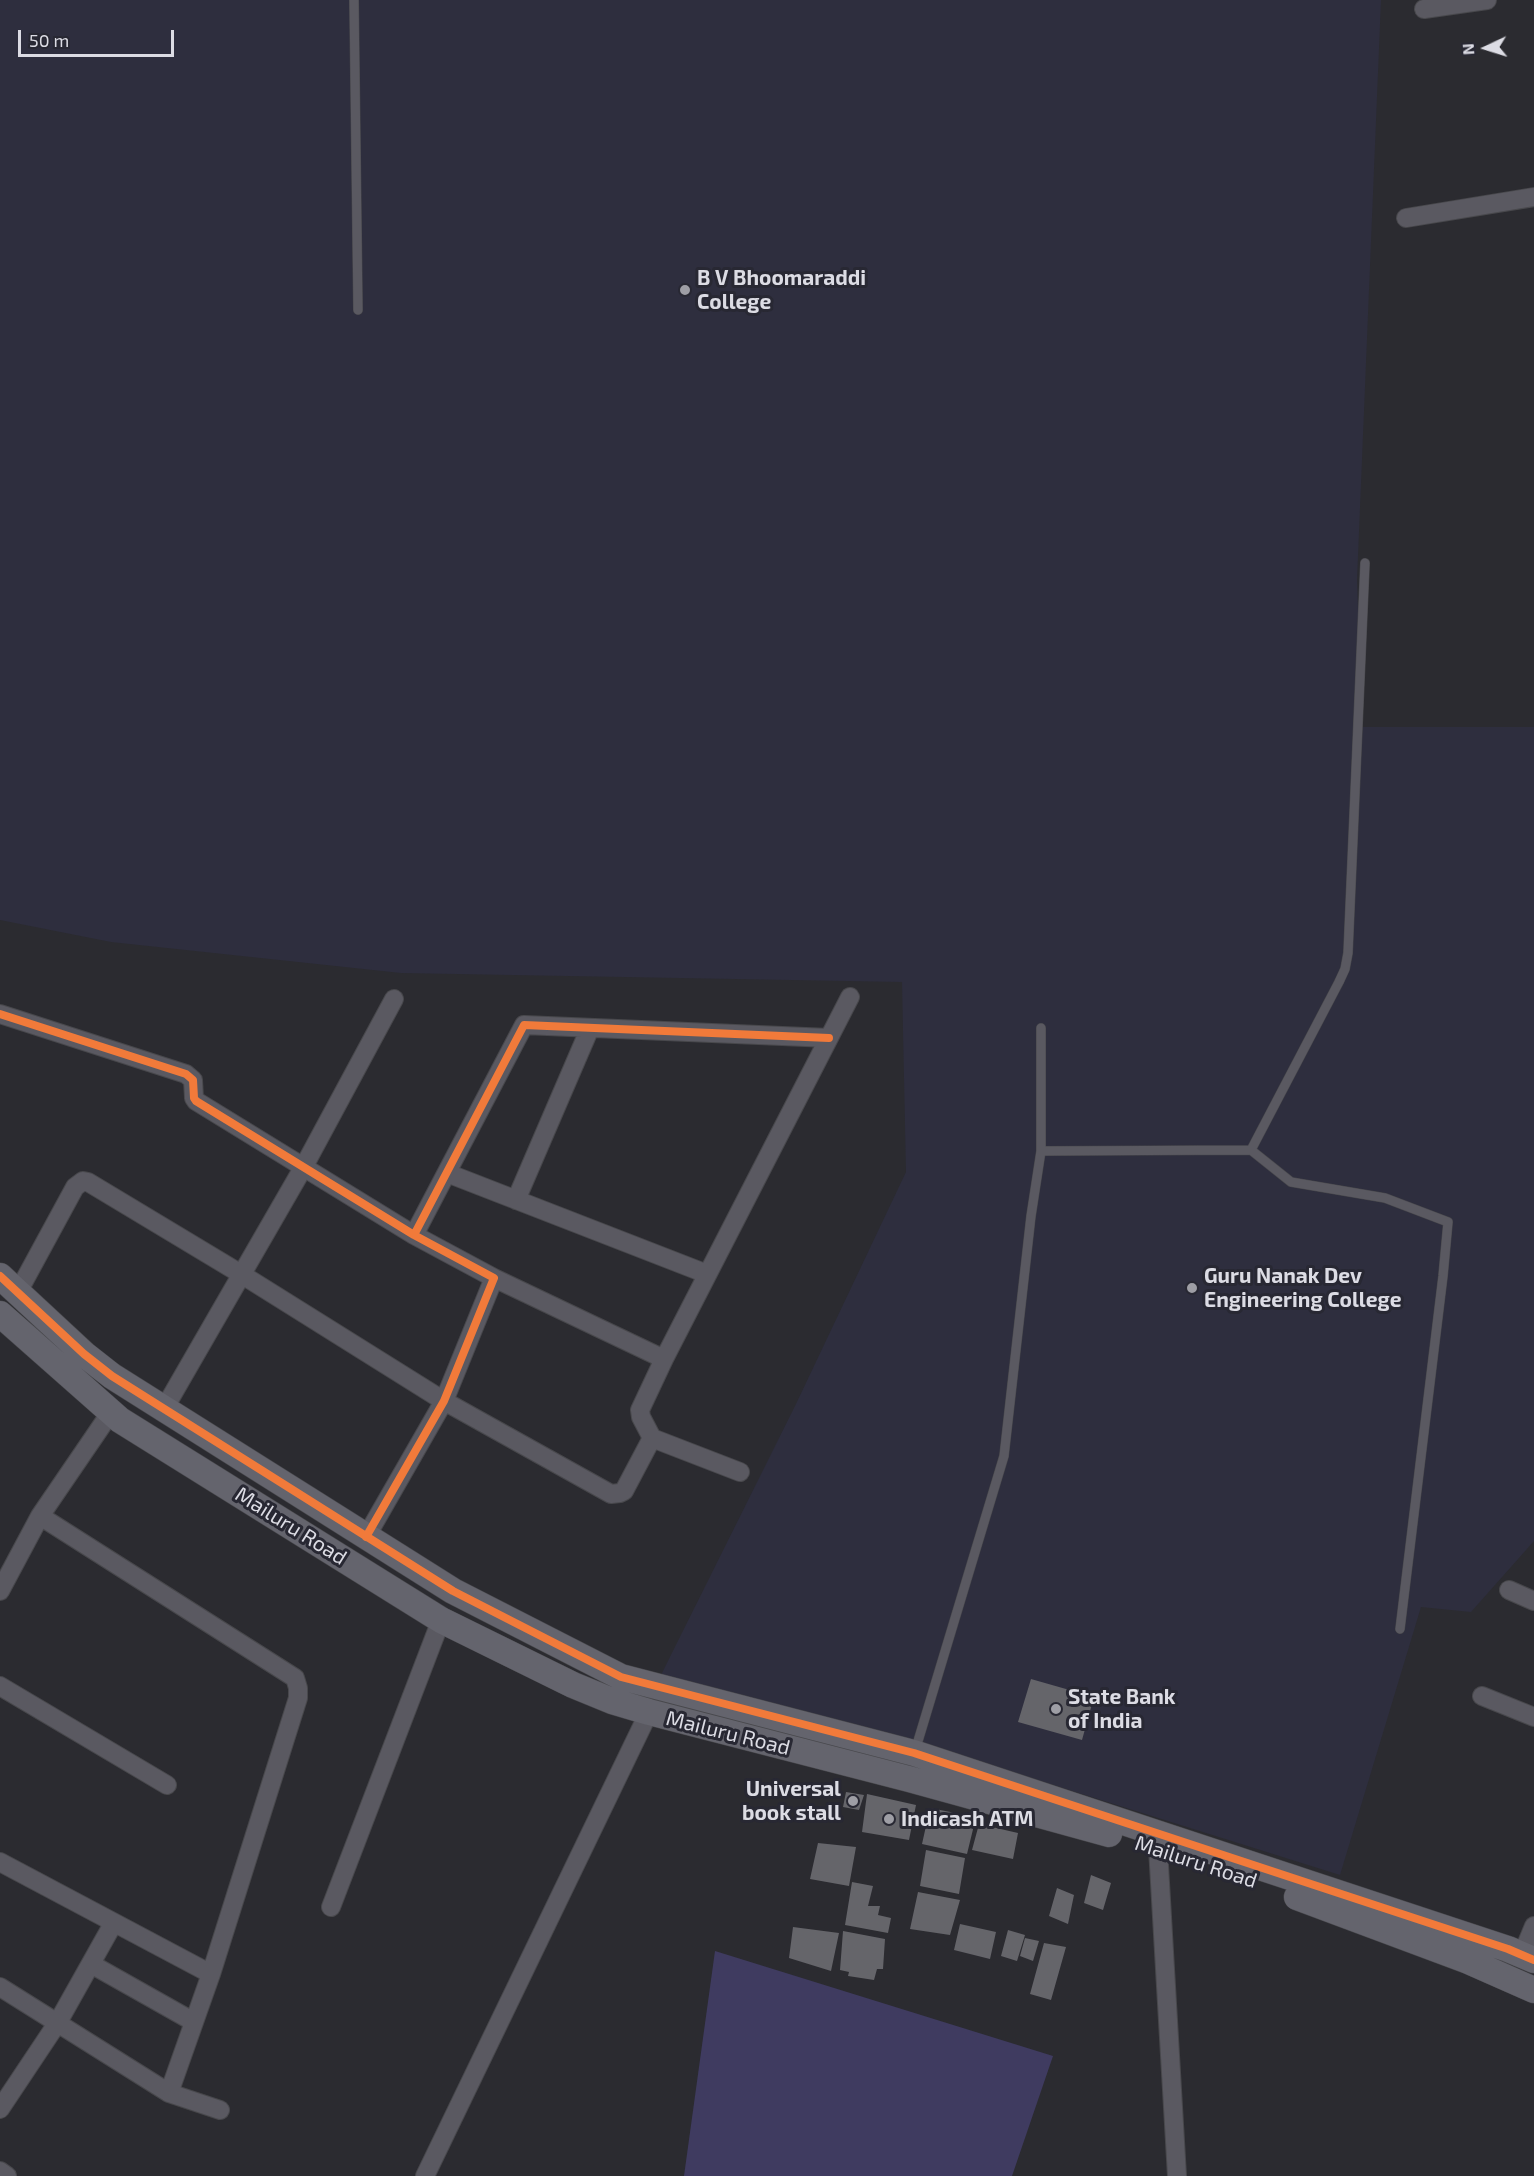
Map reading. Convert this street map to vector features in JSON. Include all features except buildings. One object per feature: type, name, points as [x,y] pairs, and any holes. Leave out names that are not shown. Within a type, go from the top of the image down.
[{"type":"street","points":[[1424,9],[1487,0]]},
{"type":"street","points":[[1406,218],[1534,197]]},
{"type":"street","points":[[740,1472],[652,1438],[641,1417],[640,1410],[707,1274],[850,997]]},
{"type":"street","points":[[165,1409],[303,1168],[394,999]]},
{"type":"street","points":[[0,1014],[186,1074],[193,1080],[196,1101],[414,1235],[494,1278],[664,1359]]},
{"type":"street","points":[[414,1235],[524,1025],[829,1038]]},
{"type":"street","points":[[516,1200],[590,1028]]},
{"type":"street","points":[[447,1173],[707,1274]]},
{"type":"street","points":[[652,1438],[624,1491],[611,1494],[444,1401],[242,1274],[88,1182],[83,1181],[75,1187],[9,1284],[97,1366],[477,1605],[621,1677],[914,1753],[1528,1958],[1534,1926]]},
{"type":"street","points":[[366,1537],[444,1401],[494,1278]]},
{"type":"street","name":"Mailuru Road","points":[[0,1314],[128,1425],[441,1620],[573,1685],[612,1701],[649,1712],[909,1779],[1158,1848],[1455,1956],[1534,1990]]},
{"type":"street","points":[[0,1591],[40,1516],[111,1412]]},
{"type":"street","points":[[40,1516],[295,1678],[298,1688],[298,1698],[211,1974],[169,2093]]},
{"type":"street","points":[[1509,1590],[1534,1601]]},
{"type":"street","points":[[331,1907],[441,1620]]},
{"type":"street","points":[[0,1686],[167,1785]]},
{"type":"street","points":[[1482,1696],[1534,1717]]},
{"type":"street","points":[[425,2176],[649,1712]]},
{"type":"street","points":[[909,1779],[914,1753]]},
{"type":"street","points":[[1158,1848],[1177,2176]]},
{"type":"street","points":[[0,1862],[211,1974]]},
{"type":"street","points":[[2,2103],[58,2022],[113,1924]]},
{"type":"street","points":[[91,1964],[194,2022]]},
{"type":"street","points":[[0,1987],[169,2093],[220,2110]]},
{"type":"street","points":[[0,2171],[7,2176]]},
{"type":"lane","points":[[354,0],[358,310]]},
{"type":"lane","points":[[1251,1150],[1345,969],[1348,953],[1365,563]]},
{"type":"lane","points":[[914,1753],[1004,1456],[1031,1216],[1041,1151],[1041,1028]]},
{"type":"lane","points":[[1041,1151],[1251,1150],[1291,1182],[1385,1198],[1448,1222],[1400,1629]]},
{"type":"shaded area","name":"B V Bhoomaraddi College","points":[[0,0],[1381,0],[1357,580],[1362,727],[1534,727],[1534,1541],[1471,1612],[1421,1607],[1340,1875],[964,1757],[661,1675],[796,1404],[906,1172],[902,982],[401,973],[111,942],[0,920]]},
{"type":"shaded area","points":[[715,1951],[1053,2056],[1012,2176],[684,2176]]},
{"type":"cycle path","points":[[0,1014],[186,1074],[193,1080],[196,1101],[414,1235],[494,1278],[444,1401],[366,1537]]},
{"type":"cycle path","points":[[414,1235],[524,1025],[829,1038]]},
{"type":"cycle path","points":[[0,1276],[84,1354],[112,1376],[453,1591],[621,1677],[914,1753],[1508,1949],[1534,1960]]},
{"type":"place","name":"B V Bhoomaraddi College","points":[[685,290]]},
{"type":"place","name":"Guru Nanak Dev Engineering College","points":[[1192,1288]]},
{"type":"place","name":"State Bank of India","points":[[1056,1709]]},
{"type":"place","name":"Universal book stall","points":[[853,1801]]},
{"type":"place","name":"Indicash ATM","points":[[889,1819]]}]
